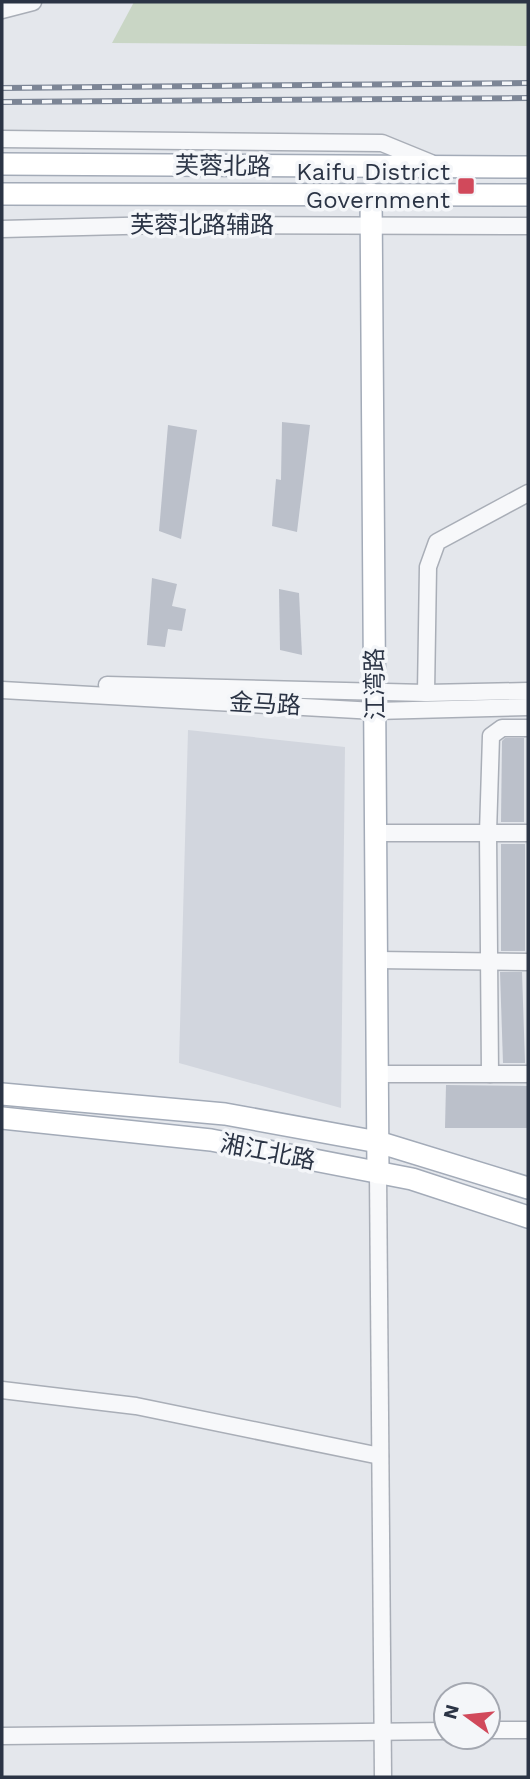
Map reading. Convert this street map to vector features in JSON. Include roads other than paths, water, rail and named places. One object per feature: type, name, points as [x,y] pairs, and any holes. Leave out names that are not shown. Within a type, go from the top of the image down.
[{"type":"main road","name":"芙蓉北路","points":[[2,164],[528,167]]},
{"type":"main road","name":"芙蓉北路","points":[[2,194],[528,195]]},
{"type":"main road","name":"江湾路","points":[[371,194],[379,1173]]},
{"type":"main road","name":"湘江北路","points":[[2,1094],[225,1114],[378,1142],[528,1188]]},
{"type":"main road","name":"湘江北路","points":[[2,1118],[211,1140],[412,1178],[528,1217]]},
{"type":"street","points":[[2,10],[33,2]]},
{"type":"street","points":[[2,139],[382,143],[440,167]]},
{"type":"street","name":"芙蓉北路辅路","points":[[2,229],[163,225],[528,226]]},
{"type":"street","points":[[426,693],[428,567],[437,542],[528,493]]},
{"type":"street","name":"金马路","points":[[2,683],[528,707]]},
{"type":"street","name":"金马路","points":[[2,690],[375,701],[426,693],[528,691]]},
{"type":"street","points":[[490,1074],[488,833],[493,733],[502,728],[528,728]]},
{"type":"street","points":[[376,833],[528,833]]},
{"type":"street","points":[[377,960],[528,962]]},
{"type":"street","points":[[378,1074],[528,1074]]},
{"type":"street","points":[[379,1173],[383,1777]]},
{"type":"street","points":[[2,1390],[136,1406],[380,1456]]},
{"type":"street","points":[[502,1730],[528,1730]]},
{"type":"street","points":[[2,1736],[432,1731]]},
{"type":"railway","points":[[2,88],[528,83]]},
{"type":"railway","points":[[2,102],[528,98]]},
{"type":"place","name":"Kaifu District Government","points":[[466,186]]}]
